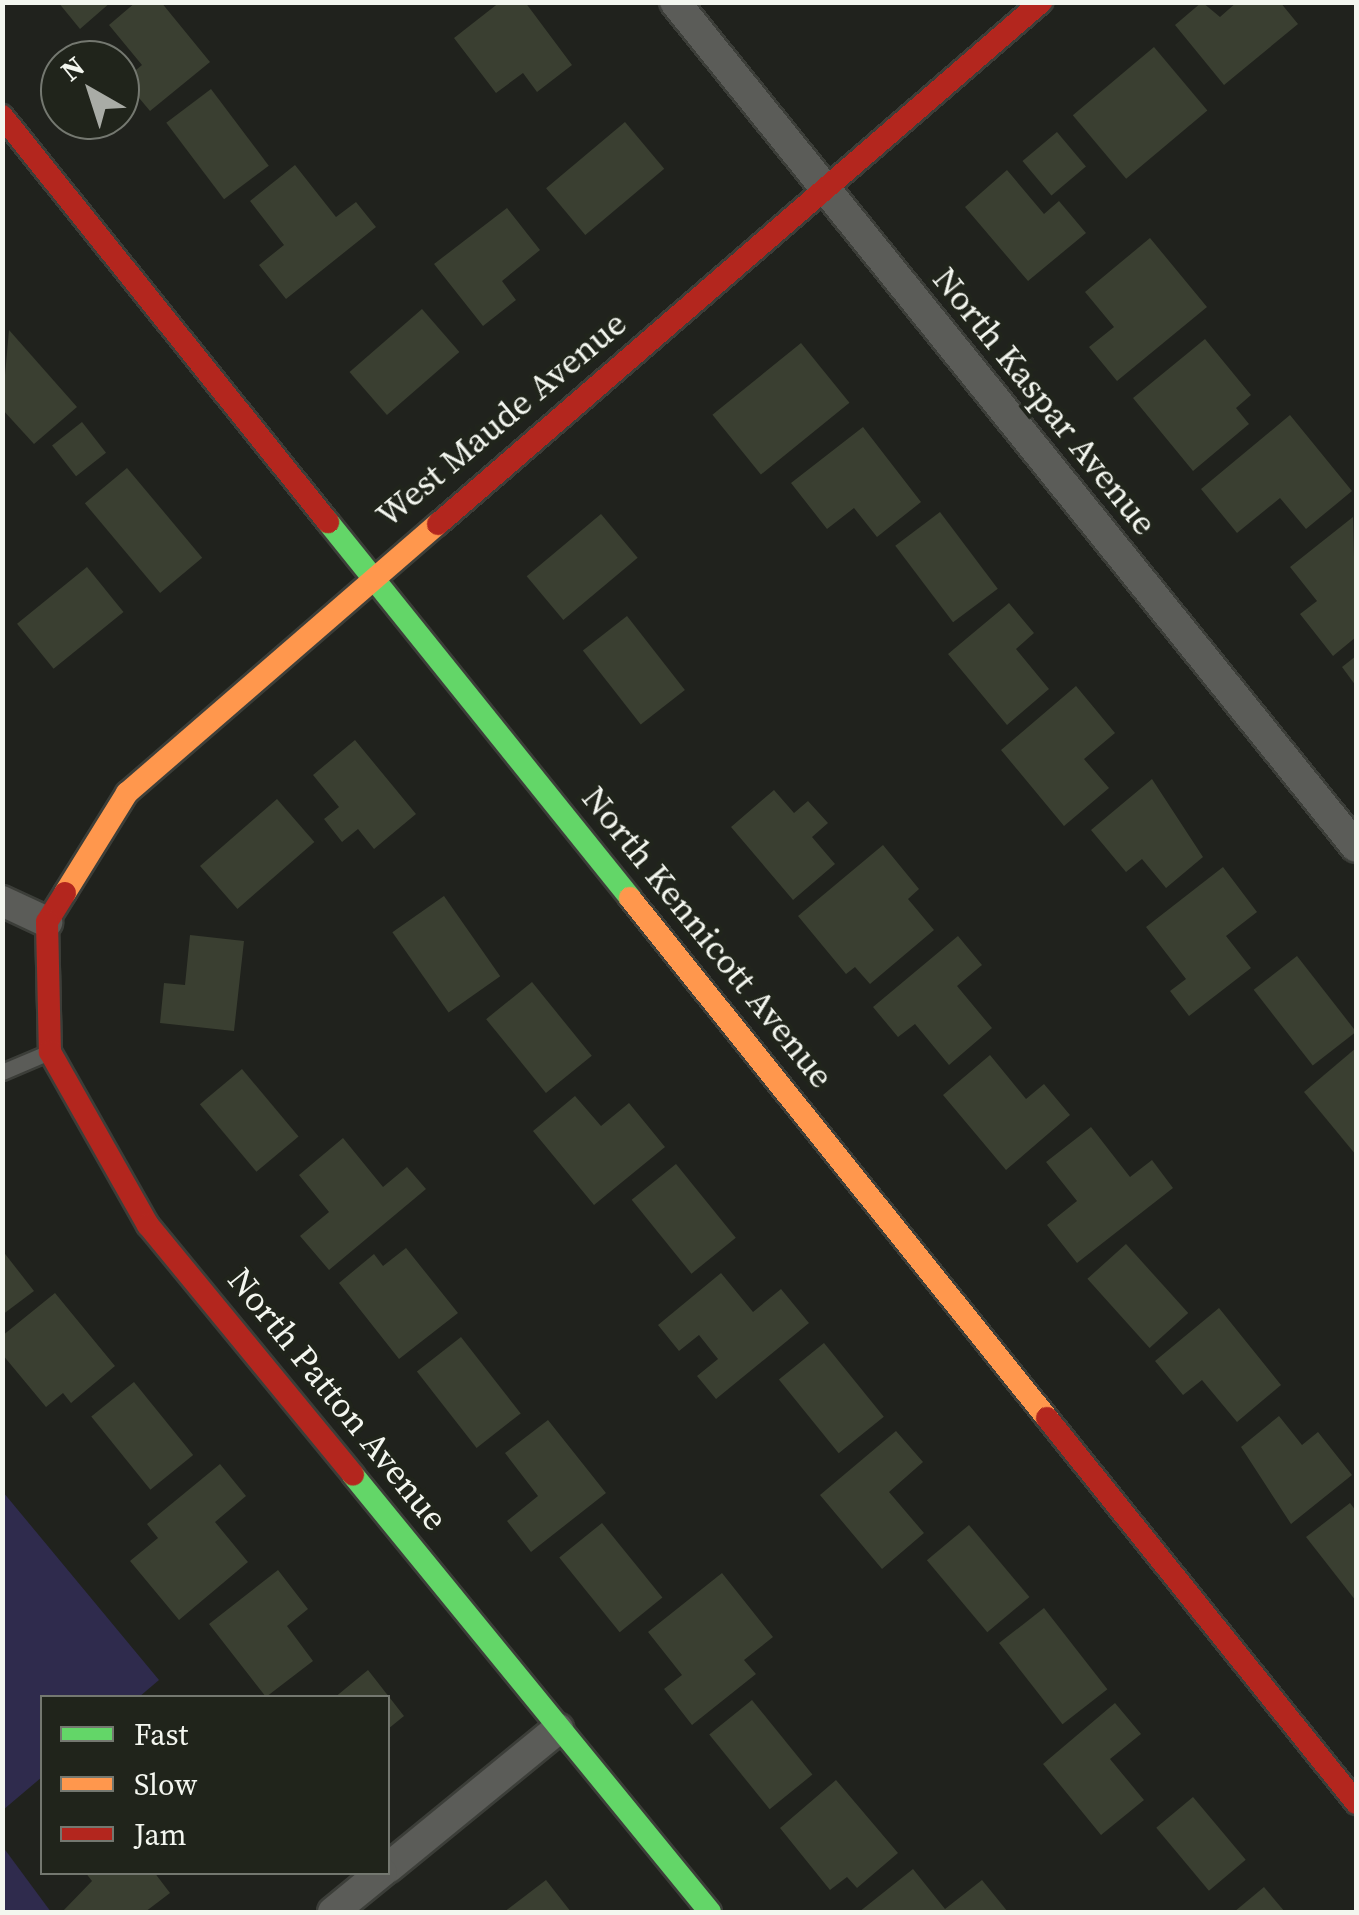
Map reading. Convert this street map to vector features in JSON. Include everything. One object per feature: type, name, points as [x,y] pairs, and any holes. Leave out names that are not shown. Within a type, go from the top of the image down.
[{"type":"street","name":"North Kaspar Avenue","points":[[676,2],[1356,847]]},
{"type":"street","name":"West Maude Avenue","points":[[47,922],[127,793],[373,575],[1040,2]]},
{"type":"street","name":"North Kennicott Avenue","points":[[2,116],[1356,1803]]},
{"type":"street","points":[[2,901],[47,922]]},
{"type":"street","name":"North Patton Avenue","points":[[47,922],[50,1052],[148,1225],[710,1912]]},
{"type":"street","points":[[390,1866],[558,1729]]},
{"type":"street","points":[[333,1912],[379,1875]]},
{"type":"lane","points":[[2,1072],[50,1052]]},
{"type":"shaded area","points":[[3,1492],[159,1680],[141,1695],[40,1695],[40,1779],[3,1810]]},
{"type":"shaded area","points":[[3,1847],[51,1912],[3,1912]]},
{"type":"building","points":[[58,2],[111,2],[80,29]]},
{"type":"building","points":[[136,2],[161,2],[210,62],[150,111],[140,99],[140,40],[121,40],[109,25]]},
{"type":"building","points":[[500,2],[525,2],[572,65],[537,92],[523,73],[496,93],[454,38]]},
{"type":"building","points":[[1202,2],[1220,17],[1237,2],[1280,2],[1298,24],[1224,85],[1175,25]]},
{"type":"building","points":[[1154,47],[1207,111],[1126,179],[1073,115]]},
{"type":"building","points":[[211,89],[269,166],[224,199],[166,123]]},
{"type":"building","points":[[625,122],[664,169],[585,235],[546,188]]},
{"type":"building","points":[[1057,132],[1086,166],[1051,195],[1023,161]]},
{"type":"building","points":[[295,165],[336,217],[356,202],[376,227],[286,299],[259,265],[284,245],[250,201]]},
{"type":"building","points":[[1007,170],[1044,214],[1059,201],[1086,233],[1028,281],[965,207]]},
{"type":"building","points":[[507,208],[540,250],[502,281],[516,300],[483,326],[434,264]]},
{"type":"building","points":[[1150,238],[1207,307],[1117,381],[1089,347],[1114,327],[1085,292]]},
{"type":"building","points":[[422,309],[459,352],[387,415],[350,372]]},
{"type":"building","points":[[9,330],[77,407],[34,444],[2,409]]},
{"type":"building","points":[[1205,339],[1251,395],[1236,408],[1249,424],[1193,471],[1133,398]]},
{"type":"building","points":[[801,343],[849,403],[761,475],[712,415]]},
{"type":"building","points":[[1290,415],[1352,491],[1306,529],[1280,498],[1237,533],[1201,489]]},
{"type":"building","points":[[82,422],[106,453],[76,476],[52,445]]},
{"type":"building","points":[[863,427],[921,502],[877,537],[854,508],[827,529],[791,483]]},
{"type":"building","points":[[127,468],[202,558],[160,593],[85,503]]},
{"type":"building","points":[[940,512],[998,589],[953,622],[895,546]]},
{"type":"building","points":[[601,514],[638,558],[563,620],[527,576]]},
{"type":"building","points":[[1353,517],[1356,637],[1333,656],[1300,614],[1317,601],[1290,567]]},
{"type":"building","points":[[87,567],[124,612],[54,669],[17,624]]},
{"type":"building","points":[[1009,603],[1034,633],[1016,649],[1049,689],[1007,725],[948,654]]},
{"type":"building","points":[[627,616],[685,690],[641,725],[583,650]]},
{"type":"building","points":[[1356,656],[1356,686],[1342,667]]},
{"type":"building","points":[[1076,686],[1115,733],[1084,759],[1109,788],[1064,826],[1001,750]]},
{"type":"building","points":[[355,740],[416,814],[374,849],[358,829],[342,842],[324,819],[339,807],[313,775]]},
{"type":"building","points":[[1152,779],[1203,857],[1166,888],[1142,859],[1126,872],[1091,830]]},
{"type":"building","points":[[774,790],[794,813],[808,801],[828,823],[812,837],[835,864],[793,900],[731,827]]},
{"type":"building","points":[[277,799],[314,842],[237,909],[200,866]]},
{"type":"building","points":[[883,845],[919,889],[908,899],[934,930],[870,984],[855,967],[846,974],[798,916]]},
{"type":"building","points":[[1223,867],[1257,912],[1226,936],[1251,968],[1189,1016],[1170,991],[1186,979],[1146,927]]},
{"type":"building","points":[[444,896],[500,976],[449,1012],[392,932]]},
{"type":"building","points":[[190,935],[244,941],[234,1031],[160,1023],[164,983],[185,985]]},
{"type":"building","points":[[958,936],[982,965],[957,986],[992,1028],[949,1065],[915,1024],[898,1037],[873,1007]]},
{"type":"building","points":[[1297,956],[1356,1032],[1313,1066],[1254,990]]},
{"type":"building","points":[[532,982],[592,1056],[546,1093],[486,1019]]},
{"type":"building","points":[[1356,1048],[1356,1155],[1304,1092]]},
{"type":"building","points":[[990,1055],[1026,1099],[1044,1084],[1070,1115],[1006,1170],[943,1095]]},
{"type":"building","points":[[242,1069],[299,1136],[256,1172],[200,1104]]},
{"type":"building","points":[[575,1096],[601,1126],[629,1103],[665,1147],[594,1205],[533,1131]]},
{"type":"building","points":[[1091,1127],[1130,1177],[1152,1160],[1173,1188],[1077,1263],[1047,1225],[1077,1201],[1046,1162]]},
{"type":"building","points":[[343,1138],[383,1187],[407,1167],[426,1189],[329,1270],[300,1236],[329,1212],[299,1175]]},
{"type":"building","points":[[676,1164],[736,1238],[691,1274],[632,1200]]},
{"type":"building","points":[[1126,1244],[1188,1313],[1150,1348],[1087,1279]]},
{"type":"building","points":[[406,1248],[458,1313],[399,1359],[339,1283],[374,1254],[383,1266]]},
{"type":"building","points":[[2,1250],[34,1291],[2,1315]]},
{"type":"building","points":[[721,1273],[753,1312],[781,1289],[809,1323],[716,1399],[697,1376],[718,1359],[699,1335],[679,1351],[658,1325]]},
{"type":"building","points":[[55,1293],[115,1366],[71,1403],[63,1393],[46,1407],[2,1354],[2,1336]]},
{"type":"building","points":[[1219,1308],[1281,1385],[1237,1422],[1202,1380],[1183,1395],[1155,1361]]},
{"type":"building","points":[[461,1337],[521,1413],[477,1448],[417,1371]]},
{"type":"building","points":[[824,1343],[884,1417],[839,1453],[779,1380]]},
{"type":"building","points":[[134,1382],[193,1455],[150,1490],[91,1417]]},
{"type":"building","points":[[1279,1416],[1302,1445],[1318,1432],[1352,1475],[1291,1524],[1241,1447]]},
{"type":"building","points":[[548,1420],[606,1493],[531,1552],[507,1521],[538,1496],[505,1453]]},
{"type":"building","points":[[896,1431],[923,1462],[889,1492],[924,1533],[882,1569],[820,1495]]},
{"type":"building","points":[[220,1464],[246,1496],[215,1522],[248,1562],[179,1620],[130,1561],[158,1538],[147,1524]]},
{"type":"building","points":[[1350,1503],[1356,1511],[1356,1601],[1306,1537]]},
{"type":"building","points":[[602,1523],[662,1598],[620,1632],[559,1558]]},
{"type":"building","points":[[969,1525],[1029,1597],[987,1632],[927,1560]]},
{"type":"building","points":[[278,1570],[308,1609],[287,1626],[313,1661],[264,1695],[209,1624]]},
{"type":"building","points":[[722,1573],[773,1637],[744,1660],[756,1674],[692,1725],[664,1689],[682,1675],[648,1632]]},
{"type":"building","points":[[1044,1608],[1107,1689],[1062,1724],[999,1643]]},
{"type":"building","points":[[368,1670],[388,1695],[338,1695]]},
{"type":"building","points":[[390,1698],[404,1716],[390,1727]]},
{"type":"building","points":[[752,1700],[812,1775],[770,1809],[709,1735]]},
{"type":"building","points":[[1115,1703],[1141,1734],[1110,1759],[1144,1800],[1101,1835],[1043,1764]]},
{"type":"building","points":[[836,1780],[898,1853],[857,1888],[847,1877],[830,1890],[780,1828]]},
{"type":"building","points":[[1193,1797],[1246,1860],[1209,1891],[1156,1828]]},
{"type":"building","points":[[913,1869],[945,1909],[982,1880],[1008,1912],[859,1912]]},
{"type":"building","points":[[87,1875],[156,1875],[170,1893],[145,1912],[62,1912],[92,1881]]},
{"type":"building","points":[[546,1880],[571,1912],[504,1912]]},
{"type":"building","points":[[1264,1887],[1285,1912],[1234,1912]]},
{"type":"traffic: fast","points":[[328,522],[630,898]]},
{"type":"traffic: fast","points":[[353,1475],[710,1912]]},
{"type":"traffic: slow","points":[[65,893],[127,793],[438,524]]},
{"type":"traffic: slow","points":[[630,898],[1047,1418]]},
{"type":"traffic: jam","points":[[438,524],[1041,2]]},
{"type":"traffic: jam","points":[[2,116],[328,522]]},
{"type":"traffic: jam","points":[[65,893],[47,922],[50,1052],[148,1225],[353,1475]]},
{"type":"traffic: jam","points":[[1047,1418],[1356,1803]]}]
